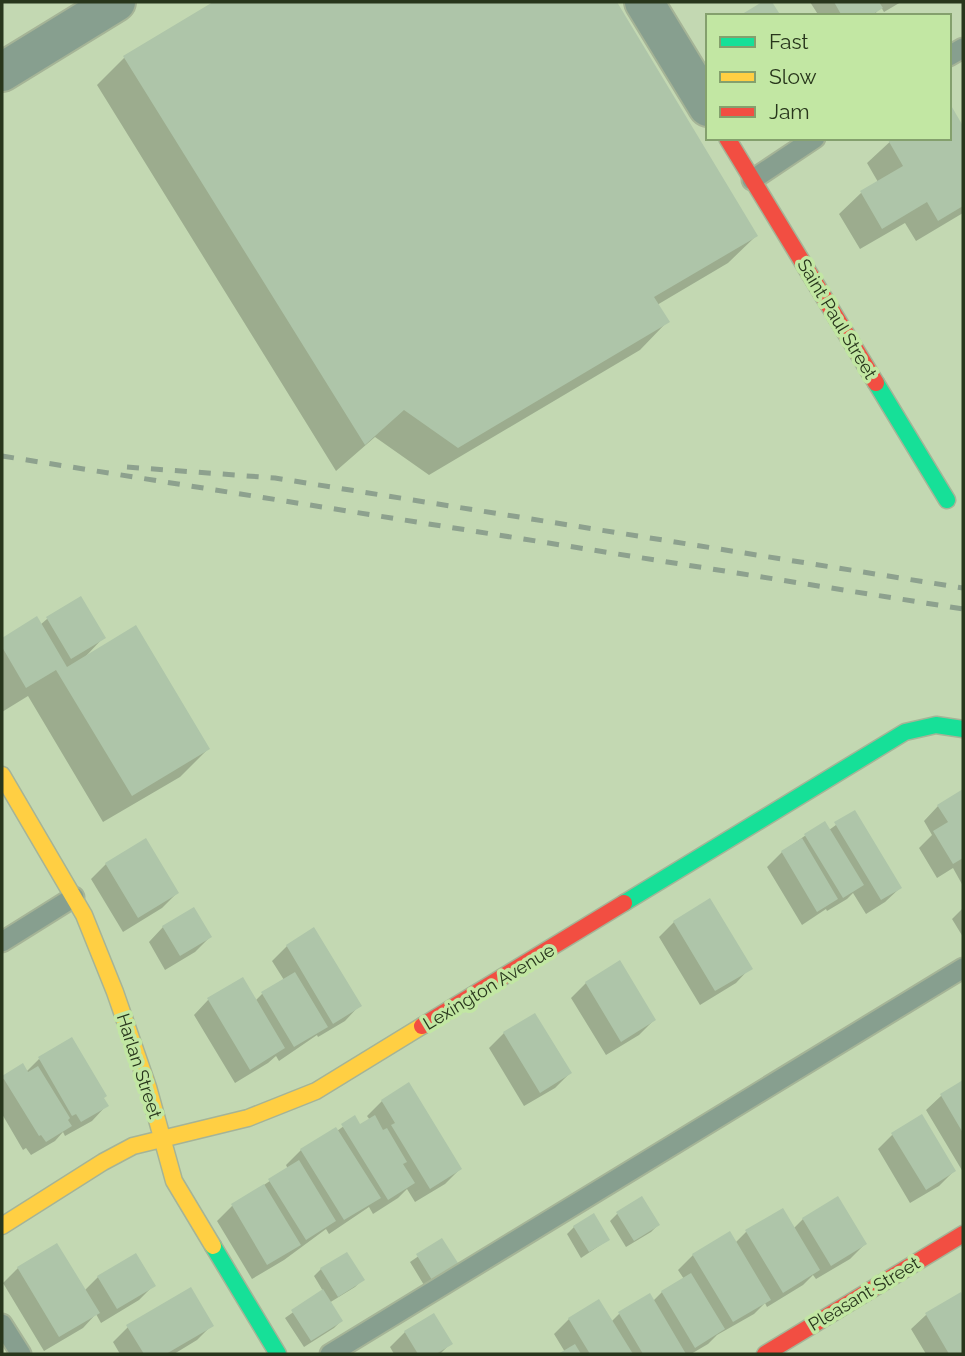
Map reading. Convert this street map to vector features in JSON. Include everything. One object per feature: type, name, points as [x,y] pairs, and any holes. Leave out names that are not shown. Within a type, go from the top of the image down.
[{"type":"street","points":[[2,72],[116,2]]},
{"type":"street","points":[[652,4],[706,103]]},
{"type":"street","name":"Saint Paul Street","points":[[728,140],[947,500]]},
{"type":"street","name":"Lexington Avenue","points":[[2,1226],[103,1162],[134,1146],[248,1118],[316,1091],[905,732],[936,725],[963,729]]},
{"type":"street","name":"Harlan Street","points":[[2,775],[84,915],[115,992],[148,1087],[160,1139],[180,1192],[278,1354]]},
{"type":"street","name":"Pleasant Street","points":[[765,1354],[963,1234]]},
{"type":"lane","points":[[752,180],[813,140]]},
{"type":"lane","points":[[2,942],[74,897]]},
{"type":"lane","points":[[330,1354],[963,968]]},
{"type":"lane","points":[[2,1324],[21,1354]]},
{"type":"building","points":[[213,2],[617,2],[758,236],[654,297],[670,322],[458,448],[404,410],[365,445],[123,56]]},
{"type":"building","points":[[762,2],[772,2],[780,14],[742,14]]},
{"type":"building","points":[[834,2],[879,2],[883,8],[873,14],[841,14]]},
{"type":"building","points":[[951,105],[963,126],[963,206],[938,221],[927,202],[882,229],[860,191],[903,166],[888,140],[951,140]]},
{"type":"building","points":[[81,596],[106,638],[71,659],[46,617]]},
{"type":"building","points":[[37,616],[67,667],[136,625],[210,749],[132,796],[56,670],[26,688],[2,647],[2,638]]},
{"type":"building","points":[[963,789],[963,858],[953,864],[933,831],[948,822],[937,805]]},
{"type":"building","points":[[855,810],[902,888],[881,900],[834,822]]},
{"type":"building","points":[[825,821],[864,885],[843,898],[804,834]]},
{"type":"building","points":[[146,838],[179,893],[138,918],[105,863]]},
{"type":"building","points":[[802,838],[838,899],[817,912],[781,851]]},
{"type":"building","points":[[710,898],[753,969],[715,991],[673,921]]},
{"type":"building","points":[[194,907],[212,937],[180,956],[162,926]]},
{"type":"building","points":[[314,927],[362,1006],[333,1024],[286,945]]},
{"type":"building","points":[[620,960],[656,1020],[621,1042],[585,982]]},
{"type":"building","points":[[295,972],[328,1027],[294,1047],[261,992]]},
{"type":"building","points":[[243,977],[285,1048],[250,1070],[207,998]]},
{"type":"building","points":[[535,1013],[572,1073],[540,1093],[503,1032]]},
{"type":"building","points":[[72,1037],[107,1096],[104,1098],[109,1106],[81,1122],[76,1114],[72,1116],[38,1057]]},
{"type":"building","points":[[23,1063],[28,1072],[38,1066],[70,1118],[68,1120],[72,1126],[46,1142],[39,1136],[2,1076]]},
{"type":"building","points":[[963,1080],[963,1133],[940,1094]]},
{"type":"building","points":[[409,1082],[462,1169],[430,1189],[391,1125],[395,1123],[381,1100]]},
{"type":"building","points":[[922,1114],[956,1171],[926,1190],[891,1133]]},
{"type":"building","points":[[355,1115],[360,1124],[375,1115],[383,1130],[387,1128],[407,1162],[403,1164],[415,1183],[388,1200],[341,1124]]},
{"type":"building","points":[[336,1127],[381,1198],[344,1220],[300,1149]]},
{"type":"building","points":[[299,1160],[336,1221],[306,1240],[268,1179]]},
{"type":"building","points":[[264,1184],[301,1245],[267,1265],[231,1204]]},
{"type":"building","points":[[642,1196],[660,1225],[634,1241],[616,1212]]},
{"type":"building","points":[[838,1196],[867,1244],[831,1266],[802,1218]]},
{"type":"building","points":[[783,1208],[820,1270],[783,1293],[745,1230]]},
{"type":"building","points":[[594,1213],[610,1240],[589,1252],[573,1226]]},
{"type":"building","points":[[730,1231],[771,1300],[733,1322],[692,1254]]},
{"type":"building","points":[[442,1238],[458,1263],[432,1280],[416,1254]]},
{"type":"building","points":[[57,1243],[100,1313],[59,1337],[17,1267]]},
{"type":"building","points":[[347,1252],[365,1280],[338,1297],[320,1268]]},
{"type":"building","points":[[136,1253],[156,1286],[117,1309],[97,1276]]},
{"type":"building","points":[[691,1273],[725,1329],[695,1348],[661,1291]]},
{"type":"building","points":[[191,1287],[214,1326],[166,1354],[144,1354],[126,1325]]},
{"type":"building","points":[[323,1289],[343,1321],[311,1341],[291,1310]]},
{"type":"building","points":[[961,1292],[963,1354],[949,1354],[925,1313]]},
{"type":"building","points":[[650,1293],[686,1354],[643,1354],[618,1312]]},
{"type":"building","points":[[599,1299],[633,1354],[590,1354],[568,1318]]},
{"type":"building","points":[[434,1313],[453,1344],[436,1354],[418,1354],[404,1331]]},
{"type":"building","points":[[575,1344],[581,1354],[558,1354]]},
{"type":"railway","points":[[2,456],[963,609]]},
{"type":"railway","points":[[127,467],[275,478],[963,588]]},
{"type":"traffic: fast","points":[[876,383],[947,500]]},
{"type":"traffic: fast","points":[[624,903],[905,732],[936,725],[963,729]]},
{"type":"traffic: fast","points":[[213,1246],[278,1354]]},
{"type":"traffic: slow","points":[[2,775],[84,915],[115,992],[148,1087],[174,1181],[213,1246]]},
{"type":"traffic: slow","points":[[2,1226],[133,1146],[248,1118],[316,1091],[422,1026]]},
{"type":"traffic: jam","points":[[728,140],[876,383]]},
{"type":"traffic: jam","points":[[422,1026],[624,903]]},
{"type":"traffic: jam","points":[[765,1354],[963,1234]]}]
